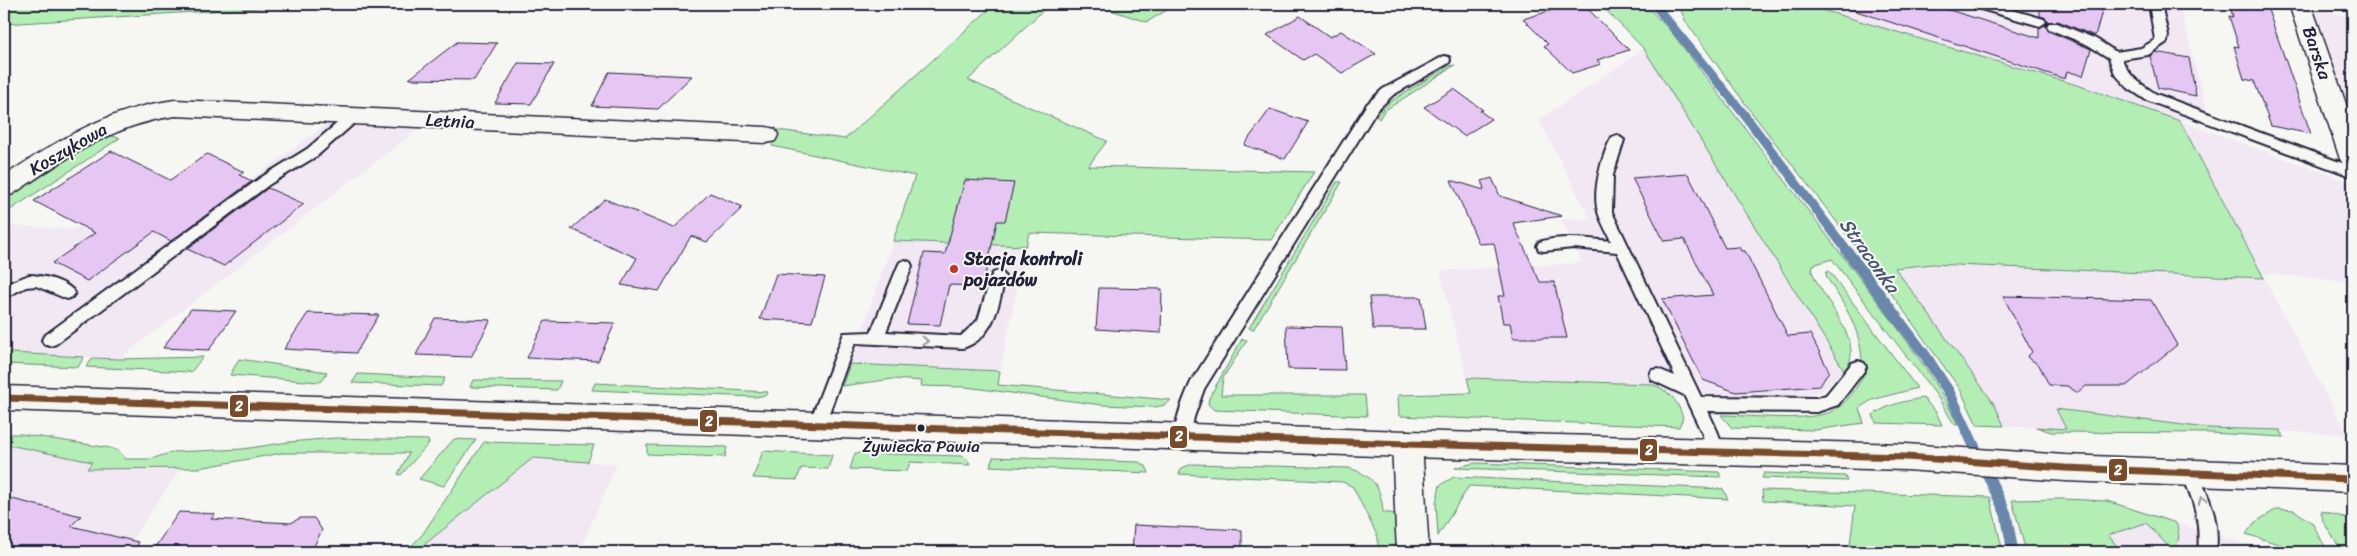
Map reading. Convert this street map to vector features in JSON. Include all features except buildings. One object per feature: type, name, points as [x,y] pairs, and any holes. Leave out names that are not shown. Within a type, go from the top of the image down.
[{"type":"main road","name":"Barska","points":[[2300,4],[2353,158]]},
{"type":"main road","name":"Letnia","points":[[135,114],[175,108],[766,135]]},
{"type":"main road","name":"Koszykowa","points":[[4,188],[70,144],[98,129],[135,114]]},
{"type":"main road","points":[[4,398],[1407,444],[1906,457],[2065,468],[2353,479]]},
{"type":"main road","points":[[1407,444],[1413,552]]},
{"type":"lane","points":[[1978,4],[2040,22]]},
{"type":"lane","points":[[2114,56],[2144,52],[2161,42],[2162,35],[2155,4]]},
{"type":"lane","points":[[2053,26],[2092,42],[2114,56],[2120,71],[2133,85],[2151,97],[2353,172]]},
{"type":"lane","points":[[1183,436],[1186,417],[1197,387],[1372,107],[1388,92],[1444,60]]},
{"type":"lane","points":[[50,340],[265,181],[293,166],[331,138],[354,116]]},
{"type":"lane","points":[[1617,140],[1607,161],[1604,194],[1605,212],[1620,247],[1694,398],[1710,433],[1716,453]]},
{"type":"lane","points":[[1544,246],[1573,243],[1620,247]]},
{"type":"lane","points":[[876,338],[905,266]]},
{"type":"lane","points":[[817,424],[850,337],[963,342],[975,337],[986,324],[998,277]]},
{"type":"lane","points":[[4,292],[18,283],[30,279],[39,279],[67,293]]},
{"type":"lane","points":[[1658,376],[1694,398],[1817,405],[1832,400],[1858,367]]},
{"type":"lane","points":[[2189,473],[2206,512],[2210,530],[2207,552]]},
{"type":"shaded area","points":[[1802,4],[2179,4],[2207,111],[2180,121],[2353,183],[2353,282],[2262,273],[2179,121],[2080,86]]},
{"type":"shaded area","points":[[2321,11],[2353,17],[2353,121],[2314,13]]},
{"type":"shaded area","points":[[1644,49],[1844,370],[1822,391],[1793,398],[1673,397],[1664,388],[1650,384],[1467,378],[1440,271],[1583,263],[1561,220],[1590,218],[1539,120]]},
{"type":"shaded area","points":[[328,123],[422,126],[119,359],[4,352],[4,225],[73,230],[143,184],[206,213]]},
{"type":"shaded area","points":[[893,241],[1026,246],[1000,371],[850,364]]},
{"type":"shaded area","points":[[1932,264],[2264,278],[2347,434],[2207,428],[2056,409],[2066,429],[2004,426],[1995,405],[1894,269]]},
{"type":"shaded area","points":[[11,445],[93,462],[88,469],[180,469],[124,552],[4,552],[4,454]]},
{"type":"shaded area","points":[[533,458],[617,464],[579,552],[415,552]]},
{"type":"shaded area","points":[[2107,501],[2176,523],[2271,552],[2078,552]]},
{"type":"green space","points":[[4,4],[359,4],[305,5],[4,24]]},
{"type":"green space","points":[[995,4],[1050,4],[968,80],[1107,141],[1088,166],[1314,172],[1271,240],[1029,233],[1026,246],[893,241],[915,176],[772,146],[778,130],[845,139]]},
{"type":"green space","points":[[1092,4],[1177,4],[1147,22]]},
{"type":"green space","points":[[1600,4],[1645,4],[1673,34],[1894,323],[1928,372],[1958,425],[1954,424],[1937,396],[1832,259],[1813,265],[1812,271],[1847,335],[1851,348],[1850,360],[1844,370],[1644,49]]},
{"type":"green space","points":[[1678,4],[1802,4],[2080,86],[2180,121],[2264,278],[1932,264],[1895,268],[1995,405],[2004,426],[1977,425],[1960,389],[1875,271],[1752,113],[1686,22]]},
{"type":"green space","points":[[1455,65],[1384,111],[1379,119],[1376,116],[1391,101],[1449,66]]},
{"type":"green space","points":[[108,135],[120,138],[10,210],[4,207],[4,196],[38,172]]},
{"type":"green space","points":[[1337,182],[1342,182],[1253,330],[1249,328]]},
{"type":"green space","points":[[1829,271],[1917,388],[1872,400],[1859,408],[1864,423],[1815,430],[1732,428],[1721,415],[1799,417],[1828,413],[1838,408],[1850,396],[1860,381],[1866,371],[1862,368],[1860,343],[1847,310],[1827,278],[1826,273]]},
{"type":"green space","points":[[1242,339],[1247,340],[1223,378],[1221,395],[1365,395],[1367,416],[1214,410],[1208,404],[1209,398]]},
{"type":"green space","points":[[4,352],[84,357],[78,367],[4,364]]},
{"type":"green space","points":[[203,357],[191,372],[86,367],[93,358]]},
{"type":"green space","points":[[239,359],[327,372],[322,381],[319,382],[230,375]]},
{"type":"green space","points":[[850,364],[1000,371],[998,385],[1171,400],[1165,405],[1155,407],[1102,405],[966,387],[921,386],[922,381],[893,379],[842,386]]},
{"type":"green space","points":[[358,374],[445,378],[441,386],[352,383]]},
{"type":"green space","points":[[1467,378],[1650,384],[1662,389],[1671,396],[1683,418],[1679,427],[1399,416],[1398,395],[1471,393]]},
{"type":"green space","points":[[473,380],[561,381],[557,390],[470,387]]},
{"type":"green space","points":[[595,383],[768,392],[767,395],[755,397],[592,390]]},
{"type":"green space","points":[[1923,398],[1936,412],[1942,425],[1876,423],[1873,415],[1879,411],[1910,400]]},
{"type":"green space","points":[[2056,409],[2207,428],[2280,430],[2284,437],[2210,433],[2051,432],[2036,427],[2066,429]]},
{"type":"green space","points":[[4,434],[21,434],[110,448],[119,451],[126,459],[151,459],[173,452],[243,449],[335,438],[428,440],[429,443],[401,475],[398,474],[409,453],[282,453],[199,468],[87,469],[92,462],[4,444]]},
{"type":"green space","points":[[454,439],[476,440],[444,486],[419,479]]},
{"type":"green space","points":[[484,442],[594,445],[588,462],[533,458],[415,552],[405,552],[422,535]]},
{"type":"green space","points":[[647,445],[727,447],[725,457],[647,454]]},
{"type":"green space","points":[[763,451],[832,455],[828,469],[801,468],[797,480],[753,478]]},
{"type":"green space","points":[[855,453],[962,456],[967,459],[970,465],[910,462],[907,471],[850,469]]},
{"type":"green space","points":[[993,457],[1139,462],[1146,466],[1149,473],[990,466]]},
{"type":"green space","points":[[1474,463],[1719,472],[1721,477],[1455,468]]},
{"type":"green space","points":[[1192,464],[1349,468],[1358,471],[1375,484],[1382,503],[1383,512],[1395,514],[1396,552],[1378,552],[1378,537],[1353,487],[1343,482],[1179,474],[1182,468]]},
{"type":"green space","points":[[1764,473],[1845,476],[1847,481],[1762,478]]},
{"type":"green space","points":[[1454,477],[1723,489],[1728,499],[1469,486],[1438,536],[1436,503],[1440,485]]},
{"type":"green space","points":[[1762,490],[1990,497],[2003,552],[1849,552],[1855,506],[1763,501]]},
{"type":"green space","points":[[2063,499],[2107,501],[2176,523],[2179,534],[2177,544],[2173,551],[2146,523],[2108,535],[2122,552],[2026,552],[2012,500]]},
{"type":"green space","points":[[2277,509],[2294,510],[2312,523],[2327,550],[2288,547],[2246,534],[2254,523]]},
{"type":"green space","points":[[2321,511],[2353,522],[2353,552],[2342,552],[2323,521]]},
{"type":"waterway","name":"Straconka","points":[[1654,4],[1743,113],[1848,252]]},
{"type":"waterway","name":"Straconka","points":[[1847,251],[1925,355],[1949,392],[2006,514],[2013,552]]},
{"type":"transit line","name":"2","points":[[4,398],[1407,444],[1906,457],[2065,468],[2353,479]]},
{"type":"place","name":"Stacja kontroli pojazdów","points":[[954,269]]},
{"type":"place","name":"Żywiecka Pawia","points":[[921,428]]}]
